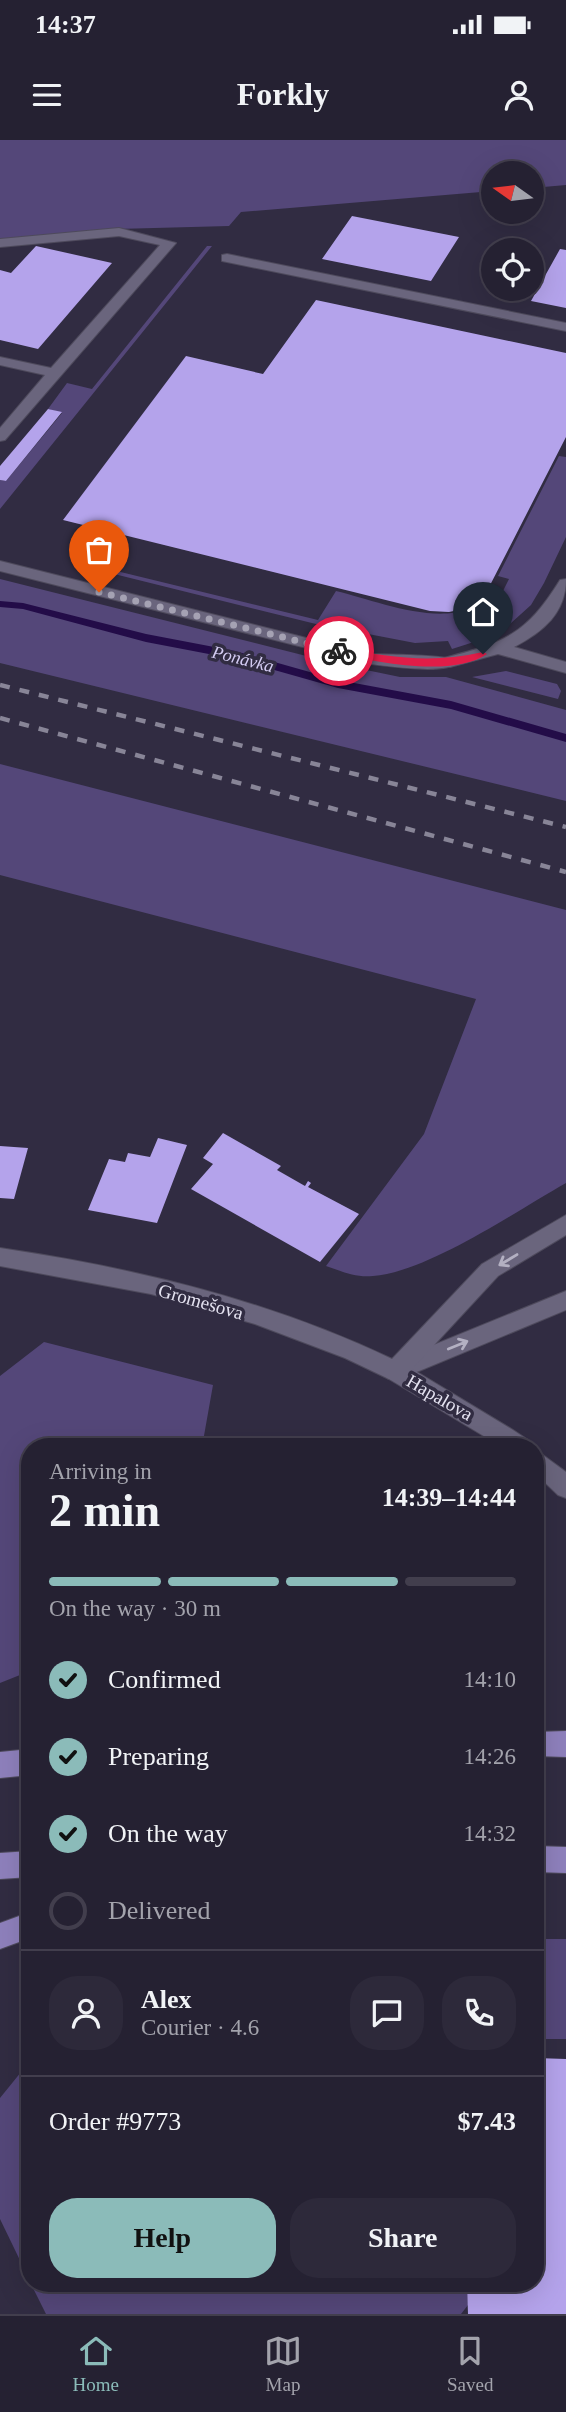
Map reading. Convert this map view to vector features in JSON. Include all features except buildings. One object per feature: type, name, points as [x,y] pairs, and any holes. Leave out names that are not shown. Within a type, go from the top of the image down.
[{"type":"highway","points":[[544,1744],[566,1744]]},
{"type":"highway","points":[[0,1765],[21,1763]]},
{"type":"highway","points":[[544,1859],[566,1860]]},
{"type":"highway","points":[[0,1866],[21,1865]]},
{"type":"highway","points":[[0,1936],[21,1928]]},
{"type":"street","points":[[0,243],[119,232],[169,243],[0,438]]},
{"type":"street","points":[[227,258],[566,327]]},
{"type":"street","points":[[0,361],[54,373]]},
{"type":"street","points":[[0,566],[370,659],[410,663],[450,662],[500,649],[544,621],[566,584]]},
{"type":"street","points":[[500,649],[566,668]]},
{"type":"street","points":[[395,1371],[490,1270],[566,1224]]},
{"type":"street","name":"Gromešova","points":[[0,1257],[121,1277],[256,1316],[395,1371]]},
{"type":"street","points":[[395,1371],[566,1300]]},
{"type":"street","name":"Hapalova","points":[[395,1371],[506,1438]]},
{"type":"street","points":[[544,1468],[566,1488]]},
{"type":"shaded area","points":[[0,140],[566,140],[566,185],[544,187],[544,161],[481,161],[481,192],[241,212],[229,226],[117,229],[0,240]]},
{"type":"shaded area","points":[[207,246],[212,246],[0,509],[0,480],[6,481],[62,413],[48,409],[67,383],[92,389]]},
{"type":"shaded area","points":[[559,456],[566,457],[566,537],[544,583],[531,605],[499,634],[452,649],[448,641],[415,643],[316,624],[94,569],[96,566],[318,620],[336,591],[418,612],[459,612],[476,605],[490,592],[501,595],[509,579],[498,576]]},
{"type":"shaded area","points":[[0,579],[342,665],[400,677],[446,677],[566,710],[566,801],[0,663]]},
{"type":"shaded area","points":[[506,671],[557,684],[561,691],[558,699],[472,677]]},
{"type":"shaded area","points":[[0,764],[566,910],[566,1183],[471,1238],[419,1264],[373,1276],[349,1274],[326,1266],[424,1134],[476,999],[0,875]]},
{"type":"shaded area","points":[[44,1342],[213,1385],[204,1438],[21,1438],[21,1675],[0,1683],[0,1376]]},
{"type":"shaded area","points":[[544,1939],[566,1939],[566,2039],[544,2039]]},
{"type":"shaded area","points":[[21,2072],[21,2262],[0,2219],[0,2098]]},
{"type":"shaded area","points":[[35,2292],[467,2292],[468,2305],[461,2314],[46,2314]]},
{"type":"waterway","name":"Ponávka","points":[[0,604],[23,606],[146,638],[235,655],[338,684],[451,705],[566,738]]},
{"type":"railway","points":[[0,685],[566,827]]},
{"type":"railway","points":[[0,718],[566,872]]},
{"type":"way so far","points":[[99,592],[339,651]]},
{"type":"route","points":[[339,651],[370,659],[410,663],[450,662],[483,654]]}]
